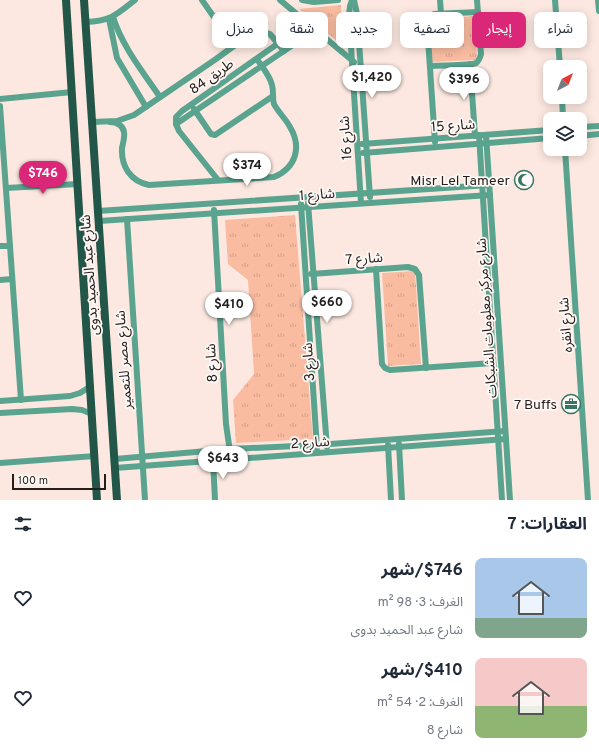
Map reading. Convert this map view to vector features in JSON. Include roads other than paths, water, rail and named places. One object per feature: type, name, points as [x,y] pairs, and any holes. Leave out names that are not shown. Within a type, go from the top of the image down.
[{"type":"main road","name":"شارع عبد الحميد بدوى","points":[[66,0],[91,386],[95,456],[95,498]]},
{"type":"main road","name":"شارع عبد الحميد بدوى","points":[[84,0],[118,500]]},
{"type":"street","points":[[86,22],[99,22],[111,18],[135,0]]},
{"type":"street","points":[[202,0],[212,14]]},
{"type":"street","points":[[280,0],[294,12]]},
{"type":"street","points":[[302,0],[314,2],[338,0]]},
{"type":"street","name":"شارع 16","points":[[353,0],[357,14],[370,203]]},
{"type":"street","name":"شارع 16","points":[[353,0],[349,10],[361,203]]},
{"type":"street","points":[[440,0],[441,12]]},
{"type":"street","points":[[478,0],[478,12]]},
{"type":"street","points":[[555,0],[559,60]]},
{"type":"street","points":[[598,0],[599,11]]},
{"type":"street","points":[[111,18],[123,40],[160,97]]},
{"type":"street","points":[[111,18],[117,58],[146,107]]},
{"type":"street","points":[[268,33],[276,41]]},
{"type":"street","points":[[328,41],[355,63],[360,61]]},
{"type":"street","name":"طريق 84","points":[[176,124],[176,117],[191,104],[276,46]]},
{"type":"street","points":[[110,122],[128,117],[146,107],[231,48]]},
{"type":"street","name":"طريق 84","points":[[176,124],[288,48]]},
{"type":"street","points":[[429,48],[435,147]]},
{"type":"street","points":[[430,66],[470,64],[477,62],[481,54],[481,48]]},
{"type":"street","points":[[92,122],[115,122],[122,128],[124,132],[122,150],[124,162],[128,174],[137,182],[149,185],[274,177],[286,171],[291,166],[295,153],[295,140],[290,127],[275,105],[271,82],[257,59]]},
{"type":"street","name":"شارع مركز معلومات الشبكات","points":[[470,64],[477,135],[483,143],[490,195],[510,500]]},
{"type":"street","points":[[0,99],[72,92]]},
{"type":"street","points":[[191,104],[211,134],[215,135],[273,96]]},
{"type":"street","points":[[0,106],[21,400]]},
{"type":"street","points":[[176,124],[184,138],[218,180]]},
{"type":"street","points":[[587,127],[599,126]]},
{"type":"street","name":"شارع 15","points":[[357,145],[543,131]]},
{"type":"street","points":[[587,135],[599,134]]},
{"type":"street","name":"شارع مركز معلومات الشبكات","points":[[486,135],[483,143],[482,186],[502,500]]},
{"type":"street","name":"شارع 15","points":[[358,154],[543,139]]},
{"type":"street","name":"شارع انقره","points":[[565,156],[588,500]]},
{"type":"street","points":[[6,188],[78,184]]},
{"type":"street","name":"شارع 1","points":[[98,212],[489,185]]},
{"type":"street","name":"شارع 1","points":[[99,221],[490,195]]},
{"type":"street","name":"شارع 3","points":[[301,198],[317,453]]},
{"type":"street","name":"شارع 3","points":[[308,198],[327,452]]},
{"type":"street","name":"شارع 8","points":[[213,204],[226,424],[230,459]]},
{"type":"street","name":"شارع مصر للتعمير","points":[[127,219],[145,500]]},
{"type":"street","points":[[0,246],[10,246]]},
{"type":"street","name":"شارع 7","points":[[306,274],[411,267],[415,269],[419,275],[426,368]]},
{"type":"street","points":[[376,269],[382,364],[385,368],[393,370],[493,363]]},
{"type":"street","points":[[0,280],[12,279]]},
{"type":"street","points":[[0,401],[75,395],[91,386]]},
{"type":"street","points":[[75,395],[77,409]]},
{"type":"street","points":[[0,413],[77,409],[92,414]]},
{"type":"street","name":"شارع 2","points":[[115,459],[230,449],[317,445],[505,431]]},
{"type":"street","points":[[399,439],[402,500]]},
{"type":"street","name":"شارع 2","points":[[115,468],[506,439]]},
{"type":"street","points":[[388,440],[391,500]]},
{"type":"street","points":[[0,463],[95,456]]},
{"type":"street","points":[[213,460],[215,500]]},
{"type":"place","name":"Misr Lel Tameer","points":[[524,180]]},
{"type":"place","name":"7 Buffs","points":[[571,404]]}]
